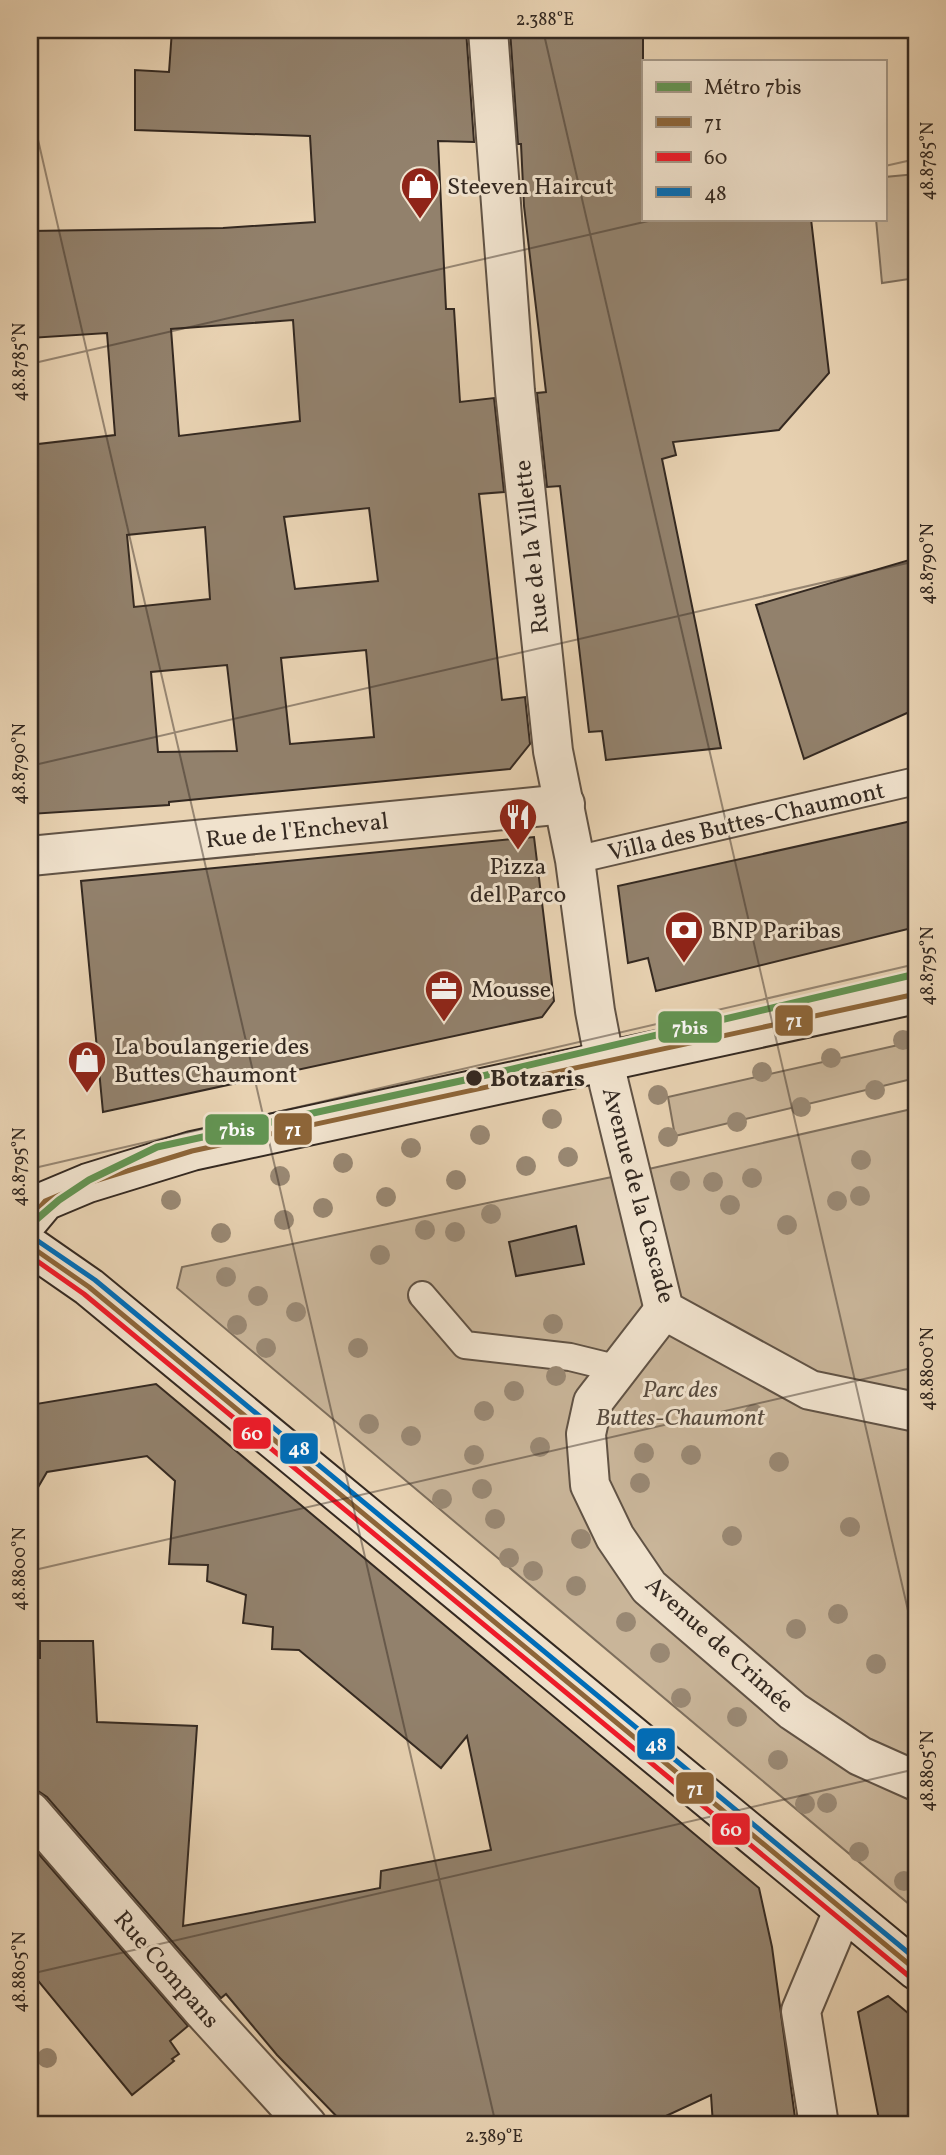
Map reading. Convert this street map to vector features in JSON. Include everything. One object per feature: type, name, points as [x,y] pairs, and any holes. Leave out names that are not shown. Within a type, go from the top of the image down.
[{"type":"street","name":"Rue de la Villette","points":[[488,30],[515,391],[553,751],[575,860],[595,1011],[605,1061]]},
{"type":"street","name":"Rue de l'Encheval","points":[[30,856],[565,804]]},
{"type":"street","points":[[30,1219],[45,1200],[88,1183],[192,1152],[916,995]]},
{"type":"street","name":"Avenue de la Cascade","points":[[605,1061],[664,1310],[810,1390],[916,1412]]},
{"type":"street","points":[[30,1246],[89,1287],[916,1970]]},
{"type":"street","name":"Avenue de Crimée","points":[[664,1310],[593,1402],[586,1434],[590,1485],[615,1538],[649,1587],[793,1711],[860,1755],[916,1781]]},
{"type":"street","name":"Rue Compans","points":[[30,1811],[204,2012],[307,2125]]},
{"type":"street","points":[[819,2125],[801,2011],[843,1911]]},
{"type":"lane","name":"Villa des Buttes-Chaumont","points":[[575,860],[916,781]]},
{"type":"lane","points":[[422,1295],[465,1345],[570,1357],[619,1369]]},
{"type":"green space","points":[[916,174],[916,278],[882,283],[876,220],[886,220],[886,177]]},
{"type":"green space","points":[[916,1041],[916,1078],[675,1136],[668,1097]]},
{"type":"green space","name":"Parc des Buttes-Chaumont","points":[[916,1108],[916,1910],[177,1288],[182,1267],[631,1173]]},
{"type":"building","points":[[172,30],[466,30],[474,142],[438,141],[446,309],[454,309],[460,402],[494,398],[504,492],[479,494],[502,700],[525,697],[530,744],[510,769],[169,802],[169,805],[30,814],[30,445],[115,435],[107,333],[30,338],[30,231],[223,228],[315,222],[310,136],[135,130],[135,70],[169,72]],"holes":[[[293,320],[300,421],[179,436],[171,329]],[[369,508],[378,581],[295,589],[284,517]],[[205,527],[210,599],[134,607],[127,535]],[[366,650],[374,737],[290,744],[281,658]],[[227,665],[237,751],[158,752],[151,672]]]},
{"type":"building","points":[[510,30],[643,30],[642,220],[811,220],[829,373],[779,430],[673,442],[676,455],[662,459],[721,748],[606,760],[602,731],[589,732],[560,486],[547,487],[537,393],[546,392],[524,206],[521,144],[518,144]]},
{"type":"building","points":[[916,558],[916,709],[804,759],[756,605]]},
{"type":"building","points":[[916,820],[916,927],[656,991],[648,958],[628,963],[618,886]]},
{"type":"building","points":[[534,837],[554,1001],[542,1017],[103,1112],[81,881]]},
{"type":"building","points":[[576,1226],[584,1264],[516,1276],[509,1242]]},
{"type":"building","points":[[156,1384],[759,1888],[772,1947],[796,2125],[713,2125],[711,2095],[666,2116],[628,2125],[345,2125],[277,2055],[226,1994],[221,1998],[47,1797],[38,1791],[30,1790],[30,1658],[40,1658],[40,1641],[93,1641],[97,1722],[197,1726],[183,1926],[380,1888],[381,1871],[491,1850],[467,1736],[441,1768],[299,1650],[272,1649],[273,1627],[243,1623],[246,1595],[207,1581],[208,1565],[169,1564],[175,1481],[147,1456],[47,1472],[30,1501],[30,1405]]},
{"type":"building","points":[[30,1844],[188,2026],[170,2041],[179,2054],[172,2059],[174,2061],[132,2095],[30,1971]]},
{"type":"building","points":[[888,1996],[916,2020],[916,2125],[880,2125],[858,2012]]},
{"type":"metro line","name":"7bis","points":[[30,1225],[59,1200],[89,1180],[157,1147],[474,1078],[916,974]]},
{"type":"transit line","name":"71","points":[[30,1219],[45,1201],[88,1183],[192,1151],[916,994]]},
{"type":"transit line","name":"48","points":[[35,1239],[95,1280],[916,1959]]},
{"type":"transit line","name":"71","points":[[30,1246],[89,1287],[916,1970]]},
{"type":"transit line","name":"60","points":[[30,1256],[84,1294],[910,1977]]},
{"type":"place","name":"Steeven Haircut","points":[[420,220]]},
{"type":"place","name":"Pizza del Parco","points":[[518,851]]},
{"type":"place","name":"BNP Paribas","points":[[684,964]]},
{"type":"place","name":"Mousse","points":[[444,1023]]},
{"type":"place","name":"Botzaris","points":[[474,1078]]},
{"type":"place","name":"La boulangerie des Buttes Chaumont","points":[[87,1094]]}]
